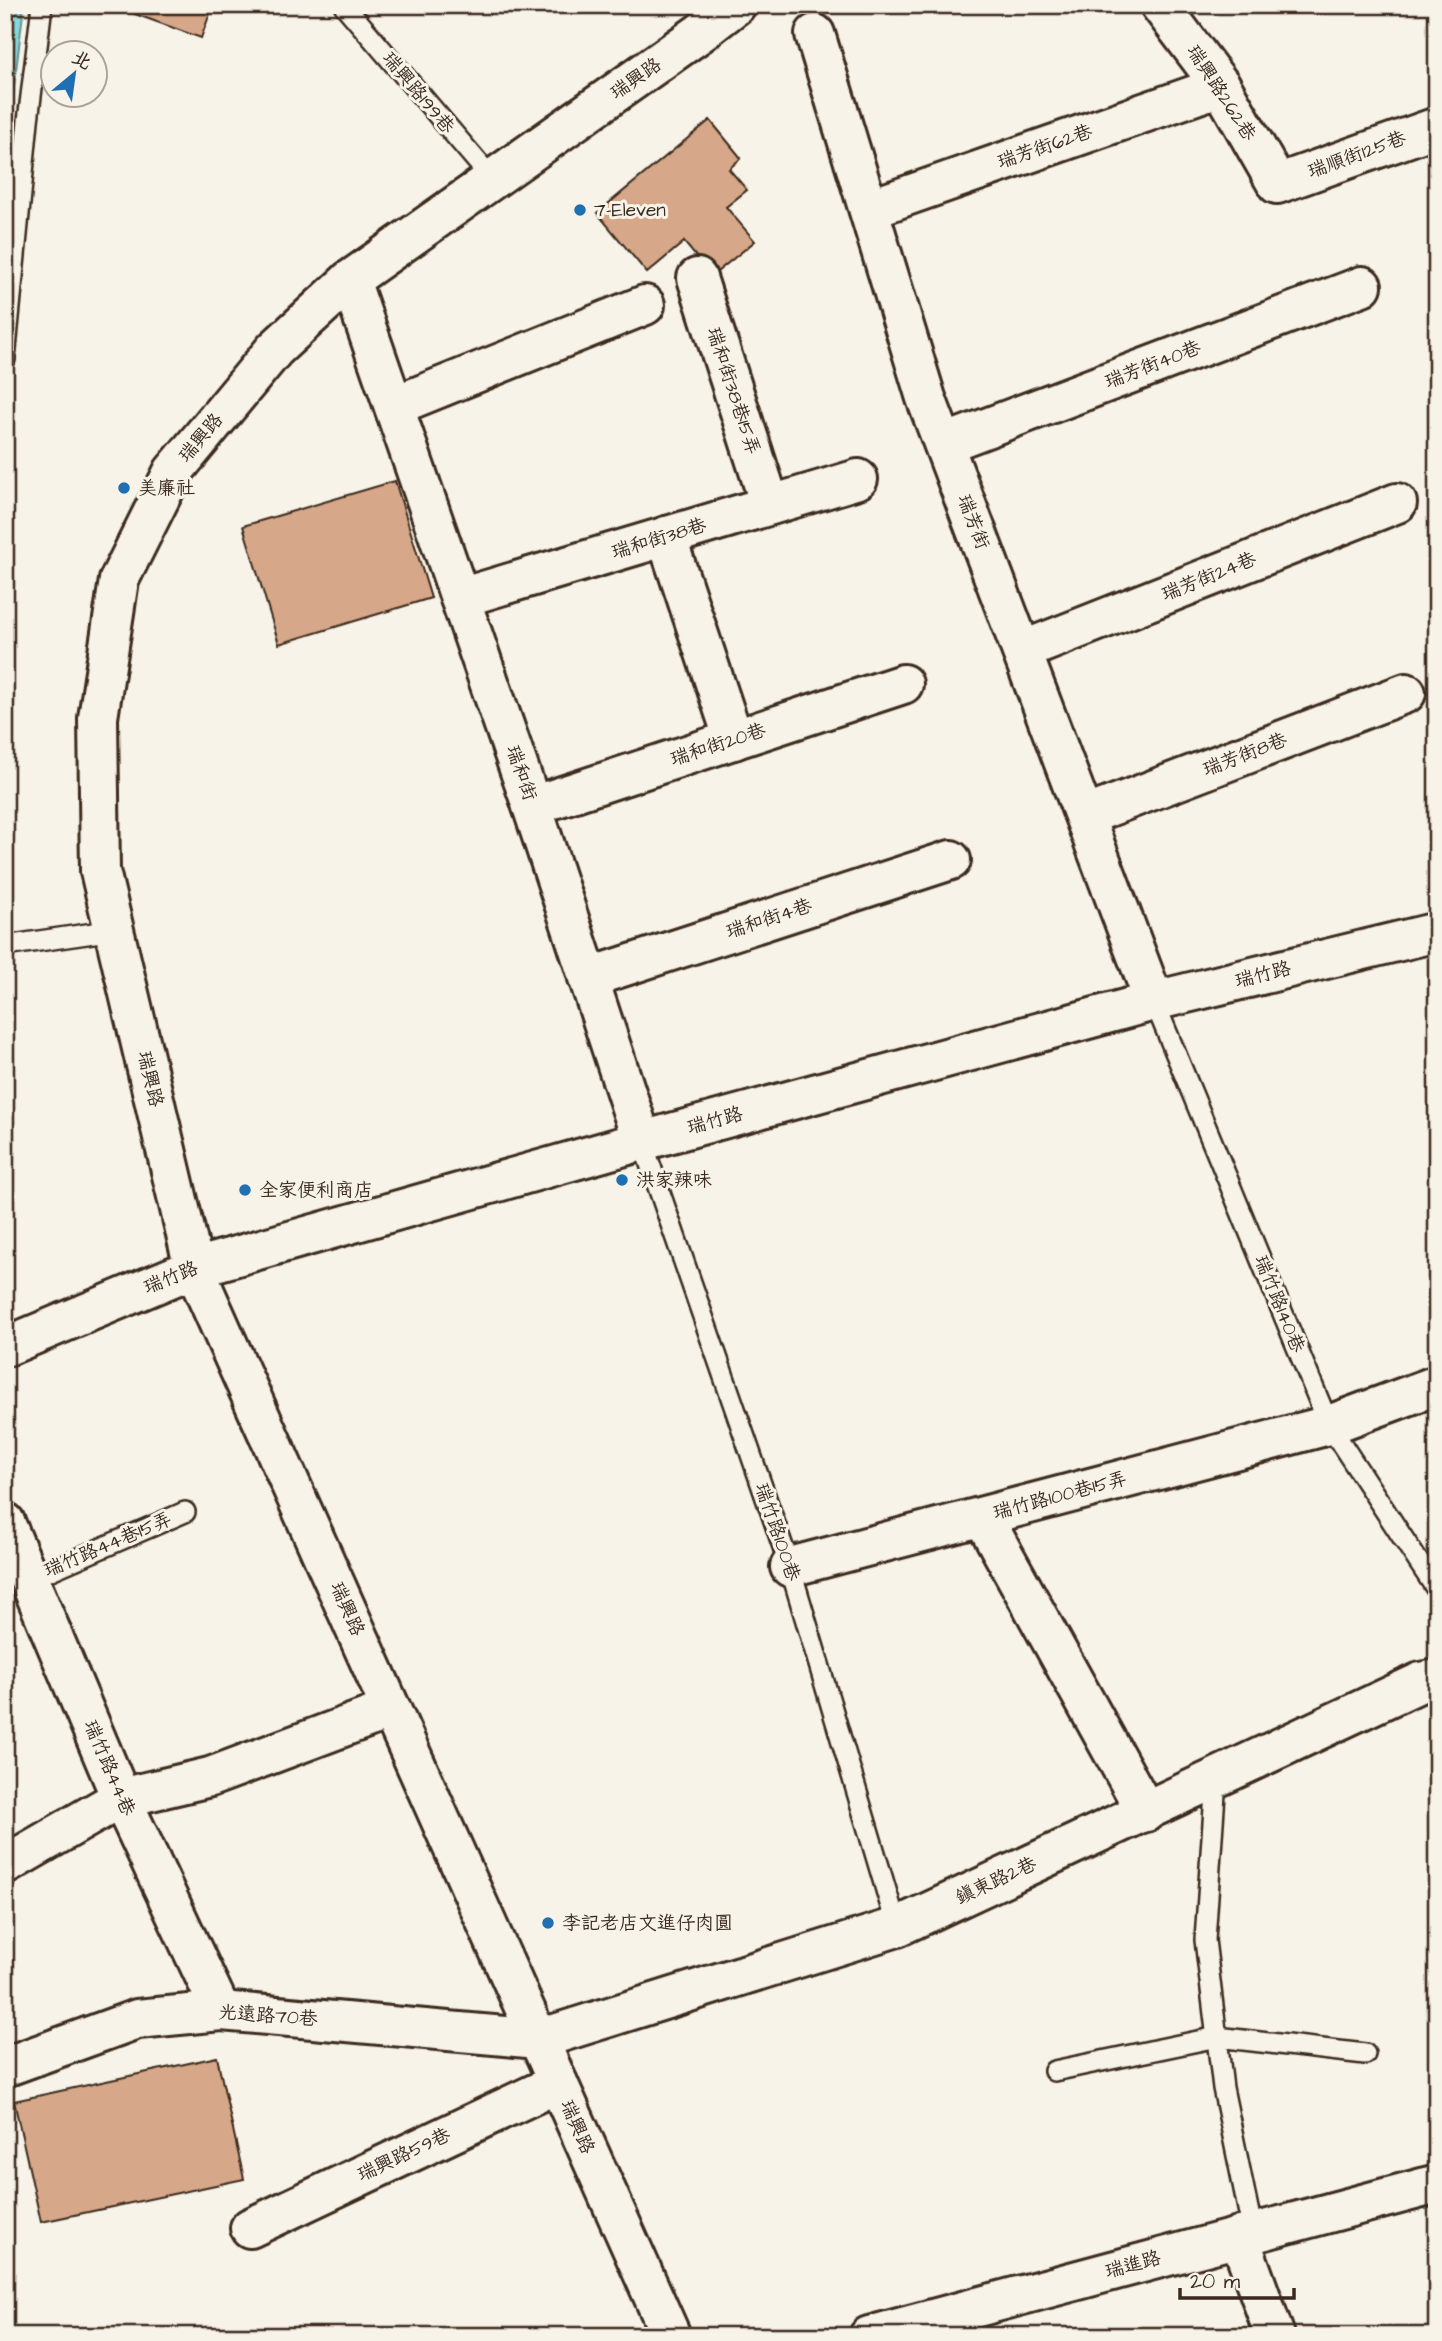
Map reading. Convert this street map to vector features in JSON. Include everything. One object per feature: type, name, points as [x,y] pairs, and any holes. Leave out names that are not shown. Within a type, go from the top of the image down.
[{"type":"street","name":"瑞興路","points":[[671,2336],[194,1268],[100,871],[97,718],[119,580],[173,472],[275,349],[350,280],[736,5]]},
{"type":"street","name":"瑞興路262巷","points":[[1160,5],[1221,86],[1277,184]]},
{"type":"street","name":"瑞芳街","points":[[815,34],[926,398],[1154,1002]]},
{"type":"street","name":"瑞芳街62巷","points":[[869,209],[1221,86]]},
{"type":"street","name":"瑞順街125巷","points":[[1277,184],[1437,127]]},
{"type":"street","name":"瑞和街38巷15弄","points":[[697,278],[770,505]]},
{"type":"street","name":"瑞和街","points":[[350,280],[532,806],[642,1141]]},
{"type":"street","name":"瑞芳街40巷","points":[[944,444],[1362,286]]},
{"type":"street","points":[[394,406],[645,306]]},
{"type":"street","name":"瑞和街38巷","points":[[460,598],[858,478]]},
{"type":"street","name":"瑞芳街24巷","points":[[1022,651],[1397,503]]},
{"type":"street","points":[[666,537],[734,740]]},
{"type":"street","name":"瑞和街20巷","points":[[532,806],[903,684]]},
{"type":"street","name":"瑞芳街8巷","points":[[1084,816],[1406,693]]},
{"type":"street","name":"瑞和街4巷","points":[[588,978],[951,860]]},
{"type":"street","name":"瑞竹路","points":[[5,1347],[194,1268],[642,1141],[1154,1002],[1437,932]]},
{"type":"street","name":"瑞竹路100巷15弄","points":[[790,1567],[1329,1425],[1437,1385]]},
{"type":"street","points":[[983,1517],[1146,1812]]},
{"type":"street","name":"瑞竹路44巷","points":[[5,1522],[121,1798],[221,2011]]},
{"type":"street","name":"鎮東路2巷","points":[[539,2039],[897,1927],[1421,1682],[1437,1679]]},
{"type":"street","points":[[5,1865],[121,1798],[210,1777],[391,1709]]},
{"type":"street","name":"光遠路70巷","points":[[5,2067],[137,2019],[221,2011],[539,2039]]},
{"type":"street","name":"瑞興路59巷","points":[[250,2228],[558,2083]]},
{"type":"street","name":"瑞進路","points":[[869,2336],[1437,2184]]},
{"type":"street","points":[[1246,2235],[1275,2336]]},
{"type":"lane","points":[[5,359],[42,5]]},
{"type":"lane","name":"瑞興路199巷","points":[[344,5],[492,180]]},
{"type":"lane","points":[[5,946],[114,930]]},
{"type":"lane","name":"瑞竹路140巷","points":[[1154,1002],[1329,1425],[1437,1590]]},
{"type":"lane","name":"瑞竹路100巷","points":[[642,1141],[790,1567],[897,1927]]},
{"type":"lane","name":"瑞竹路44巷15弄","points":[[30,1578],[186,1512]]},
{"type":"lane","points":[[1216,1779],[1205,1940],[1223,2088],[1246,2235]]},
{"type":"lane","points":[[1054,2071],[1217,2037],[1365,2054]]},
{"type":"water","points":[[5,5],[24,5],[5,161]]},
{"type":"building","points":[[110,5],[213,5],[201,38]]},
{"type":"building","points":[[710,120],[741,158],[729,169],[747,190],[726,207],[755,241],[712,276],[684,242],[647,273],[597,213]]},
{"type":"building","points":[[395,481],[431,598],[279,644],[243,526]]},
{"type":"building","points":[[217,2057],[244,2179],[41,2222],[14,2101]]},
{"type":"place","name":"7-Eleven","points":[[580,210]]},
{"type":"place","name":"美廉社","points":[[124,488]]},
{"type":"place","name":"洪家辣味","points":[[622,1180]]},
{"type":"place","name":"全家便利商店","points":[[245,1190]]},
{"type":"place","name":"李記老店文進仔肉圓","points":[[548,1923]]}]
